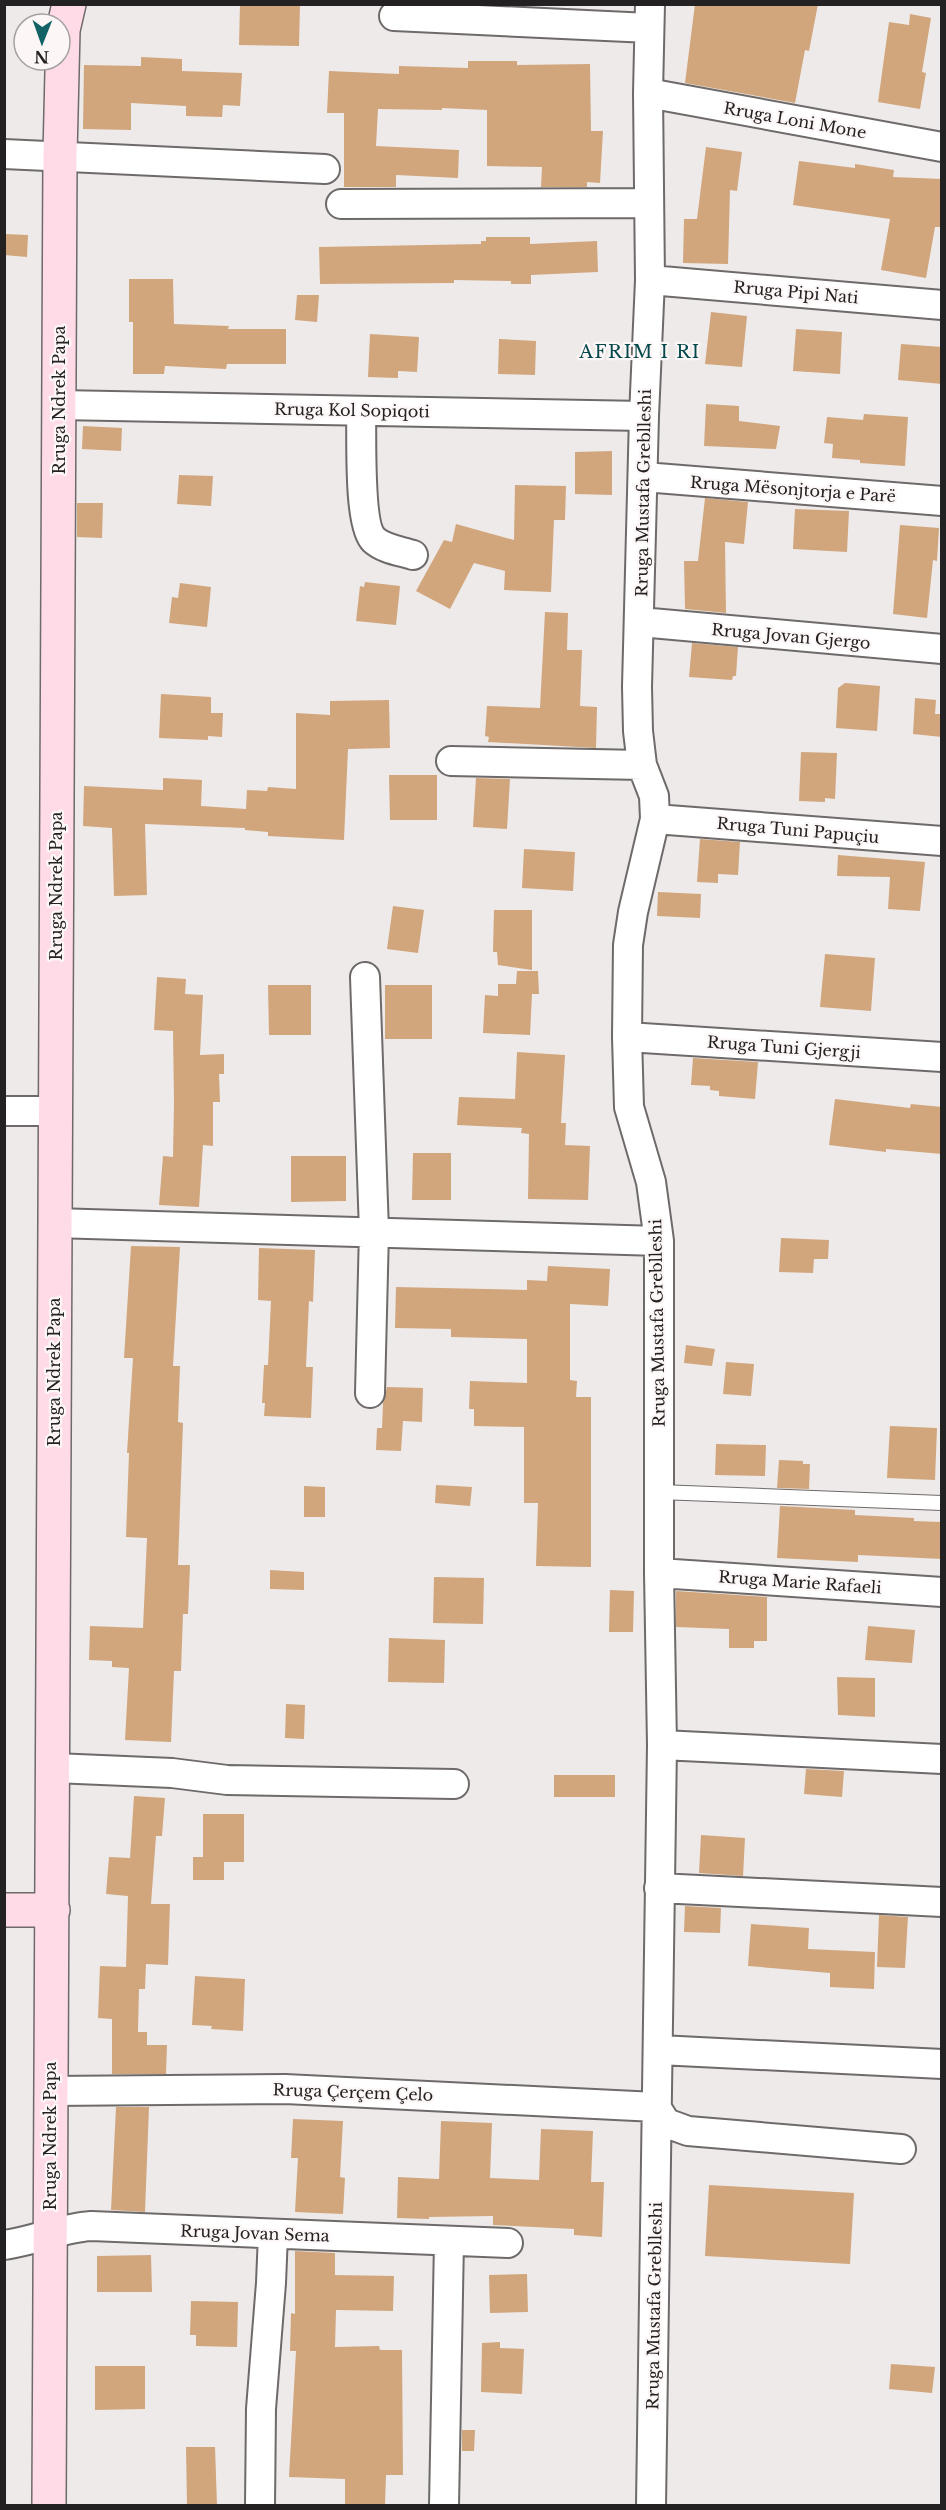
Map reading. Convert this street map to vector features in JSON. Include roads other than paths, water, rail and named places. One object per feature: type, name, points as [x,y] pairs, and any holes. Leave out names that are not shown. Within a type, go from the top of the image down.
[{"type":"street","name":"Rruga Ndrek Papa","points":[[49,2505],[60,155],[63,30],[69,4]]},
{"type":"street","points":[[394,16],[650,16]]},
{"type":"street","name":"Rruga Mustafa Greblleshi","points":[[650,16],[648,93],[650,280],[644,416],[638,731],[642,765],[654,796],[656,819],[633,912],[628,945],[627,1037],[629,1107],[651,1182],[659,1241],[659,1573],[662,1745],[651,2505]]},
{"type":"street","name":"Rruga Loni Mone","points":[[648,93],[942,147]]},
{"type":"street","points":[[4,154],[325,169]]},
{"type":"street","points":[[341,204],[650,203]]},
{"type":"street","name":"Rruga Pipi Nati","points":[[650,280],[942,305]]},
{"type":"street","name":"Rruga Kol Sopiqoti","points":[[59,405],[644,416]]},
{"type":"street","points":[[362,411],[363,494],[371,538],[381,546],[413,555]]},
{"type":"street","name":"Rruga Mësonjtorja e Parë","points":[[644,477],[942,501]]},
{"type":"street","name":"Rruga Jovan Gjergo","points":[[640,622],[942,649]]},
{"type":"street","points":[[451,761],[642,765]]},
{"type":"street","name":"Rruga Tuni Papuçiu","points":[[656,819],[942,841]]},
{"type":"street","points":[[365,977],[374,1231],[370,1393]]},
{"type":"street","name":"Rruga Tuni Gjergji","points":[[627,1037],[942,1057]]},
{"type":"street","points":[[4,1111],[54,1111]]},
{"type":"street","points":[[54,1222],[659,1241]]},
{"type":"street","name":"Rruga Marie Rafaeli","points":[[659,1573],[942,1592]]},
{"type":"street","points":[[662,1745],[942,1760]]},
{"type":"street","points":[[54,1767],[172,1773],[226,1780],[454,1784]]},
{"type":"street","points":[[659,1888],[942,1902]]},
{"type":"street","points":[[4,1910],[53,1910]]},
{"type":"street","points":[[659,2050],[942,2064]]},
{"type":"street","name":"Rruga Çerçem Çelo","points":[[50,2091],[285,2089],[656,2107]]},
{"type":"street","points":[[656,2107],[666,2123],[688,2131],[901,2149]]},
{"type":"street","name":"Rruga Jovan Sema","points":[[4,2245],[25,2242],[69,2228],[91,2226],[508,2243]]},
{"type":"street","points":[[260,2505],[261,2409],[273,2234]]},
{"type":"street","points":[[444,2505],[449,2241]]},
{"type":"lane","points":[[659,1492],[942,1503]]},
{"type":"district","name":"AFRIM I RI","points":[[640,352]]}]
